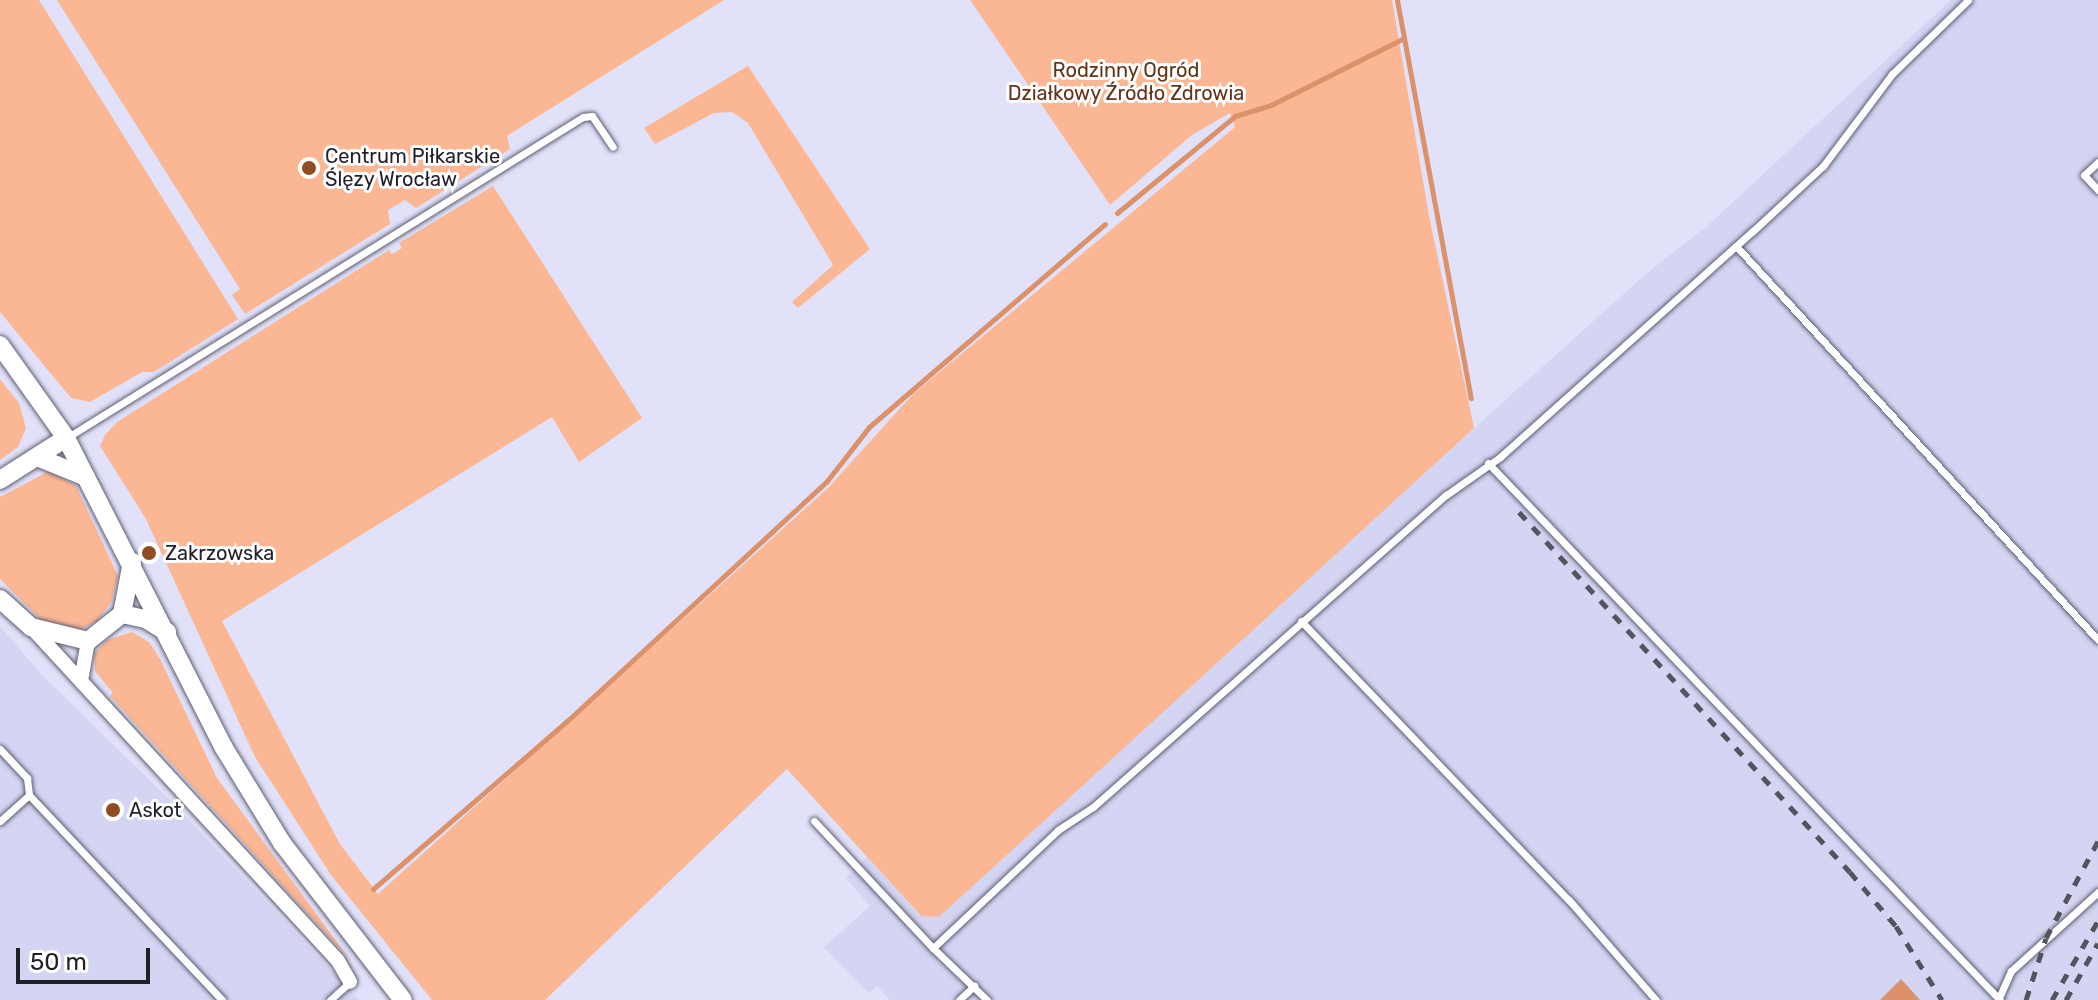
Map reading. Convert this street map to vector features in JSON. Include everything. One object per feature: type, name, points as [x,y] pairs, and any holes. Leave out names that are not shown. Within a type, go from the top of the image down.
[{"type":"street","points":[[0,345],[66,438],[132,562],[224,748],[282,843],[403,1000]]},
{"type":"street","points":[[0,480],[66,438]]},
{"type":"street","points":[[37,457],[63,464],[90,481]]},
{"type":"street","points":[[81,681],[88,641],[122,614],[132,562]]},
{"type":"street","points":[[0,599],[31,627],[338,961],[350,982]]},
{"type":"street","points":[[122,614],[146,619],[167,633]]},
{"type":"street","points":[[31,627],[88,641]]},
{"type":"lane","points":[[933,948],[1058,830],[1093,807],[1301,621],[1488,463],[1500,457],[1736,246],[1823,166],[1892,74],[1968,0]]},
{"type":"lane","points":[[66,438],[583,117],[592,116],[613,147]]},
{"type":"lane","points":[[2098,162],[2084,175],[2098,190]]},
{"type":"lane","points":[[1736,246],[2098,640]]},
{"type":"lane","points":[[1488,463],[1999,1000],[2011,971],[2098,892]]},
{"type":"lane","points":[[1301,621],[1569,900],[1656,1000]]},
{"type":"lane","points":[[0,749],[27,778],[29,795],[222,1000]]},
{"type":"lane","points":[[0,821],[29,795]]},
{"type":"lane","points":[[814,821],[933,948],[987,1000]]},
{"type":"lane","points":[[330,1000],[350,982]]},
{"type":"lane","points":[[959,1000],[974,986]]},
{"type":"shaded area","points":[[1951,0],[2098,0],[2098,1000],[890,1000],[877,986],[869,993],[824,947],[870,906],[846,878],[867,857],[920,916],[939,917],[1217,659],[1647,273],[1706,227]]},
{"type":"shaded area","points":[[0,626],[41,674],[176,806],[359,1000],[0,1000]]},
{"type":"shaded area","points":[[1901,979],[1920,1000],[1880,1000]]},
{"type":"green space","points":[[0,0],[39,0],[238,319],[154,372],[142,372],[90,402],[71,398],[0,312]]},
{"type":"green space","name":"Centrum Piłkarskie Ślęzy Wrocław","points":[[57,0],[724,0],[507,136],[510,149],[416,208],[405,200],[388,210],[390,224],[245,314],[232,295],[240,289]]},
{"type":"green space","name":"Rodzinny Ogród Działkowy Źródło Zdrowia","points":[[970,0],[1392,0],[1429,216],[1474,428],[939,917],[921,916],[787,769],[545,1000],[432,1000],[331,875],[255,757],[146,519],[100,446],[105,435],[117,422],[389,250],[392,254],[402,248],[399,243],[493,186],[642,418],[579,462],[552,417],[222,621],[340,844],[378,894],[828,488],[913,394],[1235,127],[1230,113],[1192,135],[1110,205]]},
{"type":"green space","points":[[748,66],[870,249],[798,308],[792,302],[833,265],[748,123],[732,112],[714,113],[655,144],[644,128]]},
{"type":"green space","points":[[0,379],[19,403],[26,428],[18,447],[0,460]]},
{"type":"green space","points":[[49,471],[76,486],[118,576],[111,603],[96,622],[75,632],[46,625],[0,579],[0,497]]},
{"type":"green space","points":[[132,632],[149,642],[160,659],[217,778],[350,960],[110,696],[113,693],[95,671],[94,654],[107,640]]},
{"type":"waterway","points":[[1397,0],[1471,398]]},
{"type":"waterway","points":[[1117,213],[1235,116],[1271,105],[1404,38]]},
{"type":"waterway","points":[[373,889],[567,721],[827,481],[869,427],[1105,224]]},
{"type":"railway","points":[[1519,512],[1850,872],[1896,926],[1942,1000]]},
{"type":"railway","points":[[2026,1000],[2046,938],[2098,841]]},
{"type":"railway","points":[[2052,1000],[2098,921]]},
{"type":"railway","points":[[2066,1000],[2098,943]]},
{"type":"place","name":"Centrum Piłkarskie Ślęzy Wrocław","points":[[309,168]]},
{"type":"place","name":"Zakrzowska","points":[[149,553]]},
{"type":"place","name":"Askot","points":[[113,810]]}]
